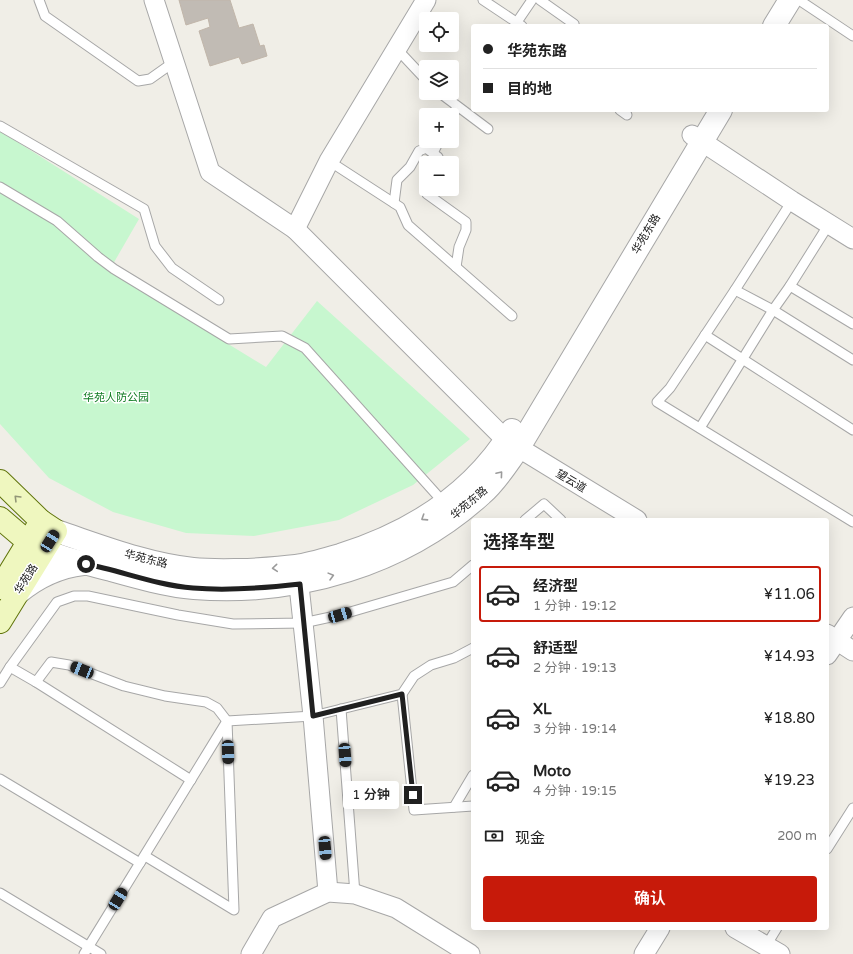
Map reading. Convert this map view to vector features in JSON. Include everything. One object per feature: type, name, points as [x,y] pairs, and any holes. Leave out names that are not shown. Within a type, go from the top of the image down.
[{"type":"main road","points":[[0,481],[49,526]]},
{"type":"main road","points":[[0,518],[40,551]]},
{"type":"main road","name":"华苑路","points":[[0,622],[7,588],[40,551],[49,526]]},
{"type":"street","name":"望云道","points":[[154,0],[210,172],[295,229],[512,444],[634,518]]},
{"type":"street","points":[[295,229],[329,161],[426,0]]},
{"type":"street","points":[[761,24],[776,0]]},
{"type":"street","points":[[775,24],[790,0]]},
{"type":"street","name":"华苑东路","points":[[40,551],[147,579],[193,588],[235,589],[298,575],[384,539],[416,523],[450,510],[473,480],[490,462],[512,444],[697,138],[707,112]]},
{"type":"street","name":"华苑东路","points":[[697,138],[720,112]]},
{"type":"street","points":[[697,138],[792,201],[853,239]]},
{"type":"street","name":"华苑东路","points":[[49,526],[95,544],[157,563],[194,569],[233,570],[298,575]]},
{"type":"street","points":[[40,551],[74,545],[95,544]]},
{"type":"street","points":[[7,588],[26,586],[48,573],[62,568],[86,564]]},
{"type":"street","points":[[298,575],[313,716],[328,892]]},
{"type":"street","points":[[853,617],[830,643],[853,651]]},
{"type":"street","points":[[251,954],[272,918],[328,892],[356,894],[396,908],[470,954]]},
{"type":"street","points":[[644,954],[659,930]]},
{"type":"street","points":[[738,930],[773,950]]},
{"type":"lane","points":[[39,0],[45,16],[138,81],[150,79],[174,62]]},
{"type":"lane","points":[[483,0],[519,24],[532,0]]},
{"type":"lane","points":[[540,0],[574,24]]},
{"type":"lane","points":[[799,0],[853,36]]},
{"type":"lane","points":[[396,48],[419,73]]},
{"type":"lane","points":[[448,100],[488,129]]},
{"type":"lane","points":[[0,126],[144,209],[155,246],[172,268],[219,300]]},
{"type":"lane","points":[[394,203],[397,180],[410,167],[419,151],[426,148],[437,156]]},
{"type":"lane","points":[[433,153],[436,148]]},
{"type":"lane","points":[[329,161],[400,207],[408,225],[512,316]]},
{"type":"lane","points":[[0,187],[57,221],[114,269],[229,340],[282,336],[305,348],[450,510]]},
{"type":"lane","points":[[430,196],[466,222],[466,230],[460,247],[456,267]]},
{"type":"lane","points":[[792,201],[670,388],[657,402],[853,522]]},
{"type":"lane","points":[[700,428],[742,359],[829,224]]},
{"type":"lane","points":[[790,286],[853,324]]},
{"type":"lane","points":[[735,290],[773,310],[853,360]]},
{"type":"lane","points":[[705,335],[853,430]]},
{"type":"lane","points":[[527,518],[544,504],[559,518]]},
{"type":"lane","points":[[0,684],[57,602],[74,596],[88,596],[178,615],[233,624],[303,623],[340,615],[453,582],[471,567]]},
{"type":"lane","points":[[471,649],[454,658],[431,666],[414,676],[402,694],[414,810],[471,806]]},
{"type":"lane","points":[[0,779],[234,910],[227,721],[218,708],[206,702],[165,696],[124,686],[69,665],[51,662],[36,682]]},
{"type":"lane","points":[[10,668],[36,682],[191,780]]},
{"type":"lane","points":[[227,721],[313,716],[402,694]]},
{"type":"lane","points":[[341,709],[356,894]]},
{"type":"lane","points":[[87,950],[227,721]]},
{"type":"lane","points":[[454,807],[471,778]]},
{"type":"lane","points":[[829,846],[853,808]]},
{"type":"lane","points":[[0,893],[87,950],[101,954]]},
{"type":"lane","points":[[773,950],[777,930]]},
{"type":"green space","name":"华苑人防公园","points":[[0,131],[139,219],[109,271],[266,367],[317,301],[470,439],[413,485],[339,520],[254,536],[186,533],[113,512],[49,478],[0,424]]},
{"type":"building","points":[[179,0],[230,0],[239,28],[253,24],[260,46],[264,45],[267,56],[242,64],[239,57],[210,66],[199,31],[210,27],[208,18],[186,25]]},
{"type":"route","points":[[86,564],[147,579],[193,588],[235,589],[300,584],[313,716],[402,694],[413,795]]}]
